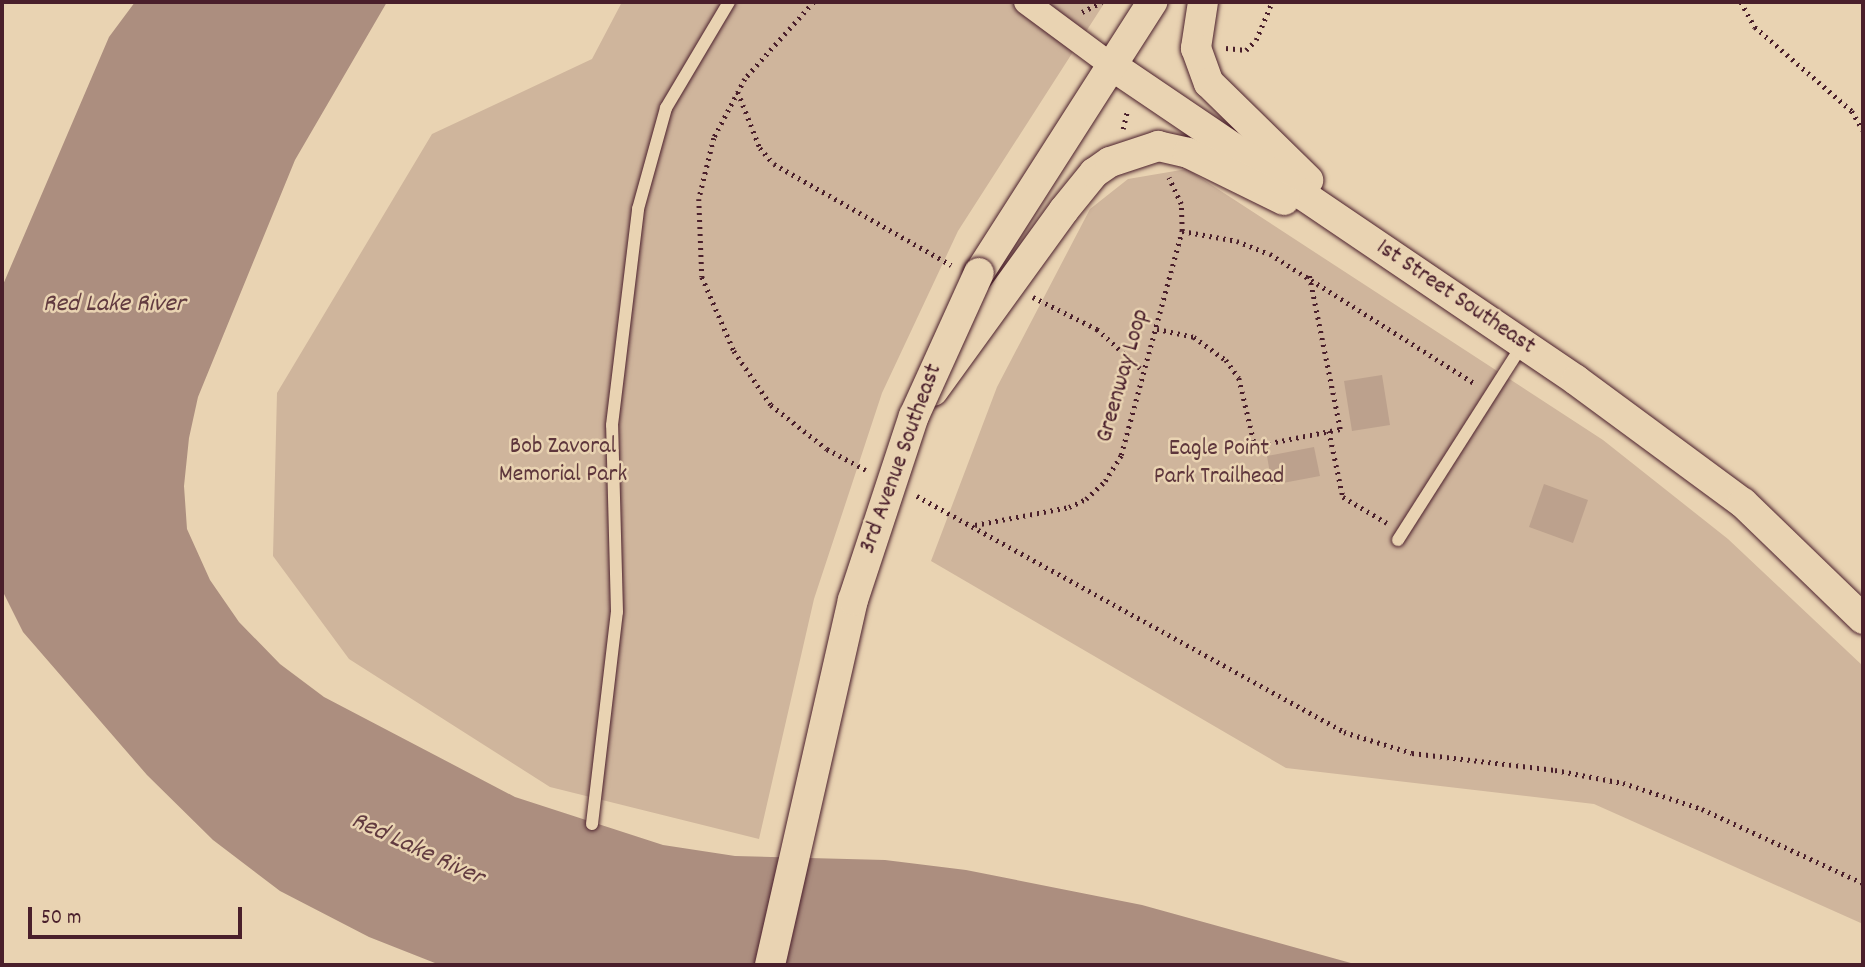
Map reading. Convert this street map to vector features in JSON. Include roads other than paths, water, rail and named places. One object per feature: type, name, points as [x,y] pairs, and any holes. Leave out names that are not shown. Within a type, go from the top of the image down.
[{"type":"street","name":"1st Street Southeast","points":[[1026,2],[1111,65],[1523,344],[1743,503],[1863,619]]},
{"type":"street","name":"3rd Avenue Southeast","points":[[770,965],[853,600],[914,416],[979,273],[1152,2]]},
{"type":"street","points":[[1203,2],[1196,48],[1209,83],[1386,251]]},
{"type":"street","points":[[914,416],[1094,173],[1129,152],[1158,146],[1188,153],[1386,251]]},
{"type":"lane","points":[[592,824],[617,612],[612,425],[638,209],[666,108],[729,2]]},
{"type":"lane","points":[[1401,536],[1523,344]]},
{"type":"water","name":"Red Lake River","points":[[135,2],[387,2],[295,160],[198,397],[189,438],[184,486],[187,529],[210,580],[239,622],[280,664],[324,697],[515,797],[663,845],[735,856],[885,860],[966,870],[1142,905],[1358,965],[440,965],[369,937],[280,891],[213,840],[147,775],[23,632],[2,590],[2,287],[109,37]]},
{"type":"park label","name":"Bob Zavoral Memorial Park","points":[[563,462]]},
{"type":"park label","name":"Eagle Point Park Trailhead","points":[[1219,464]]}]
